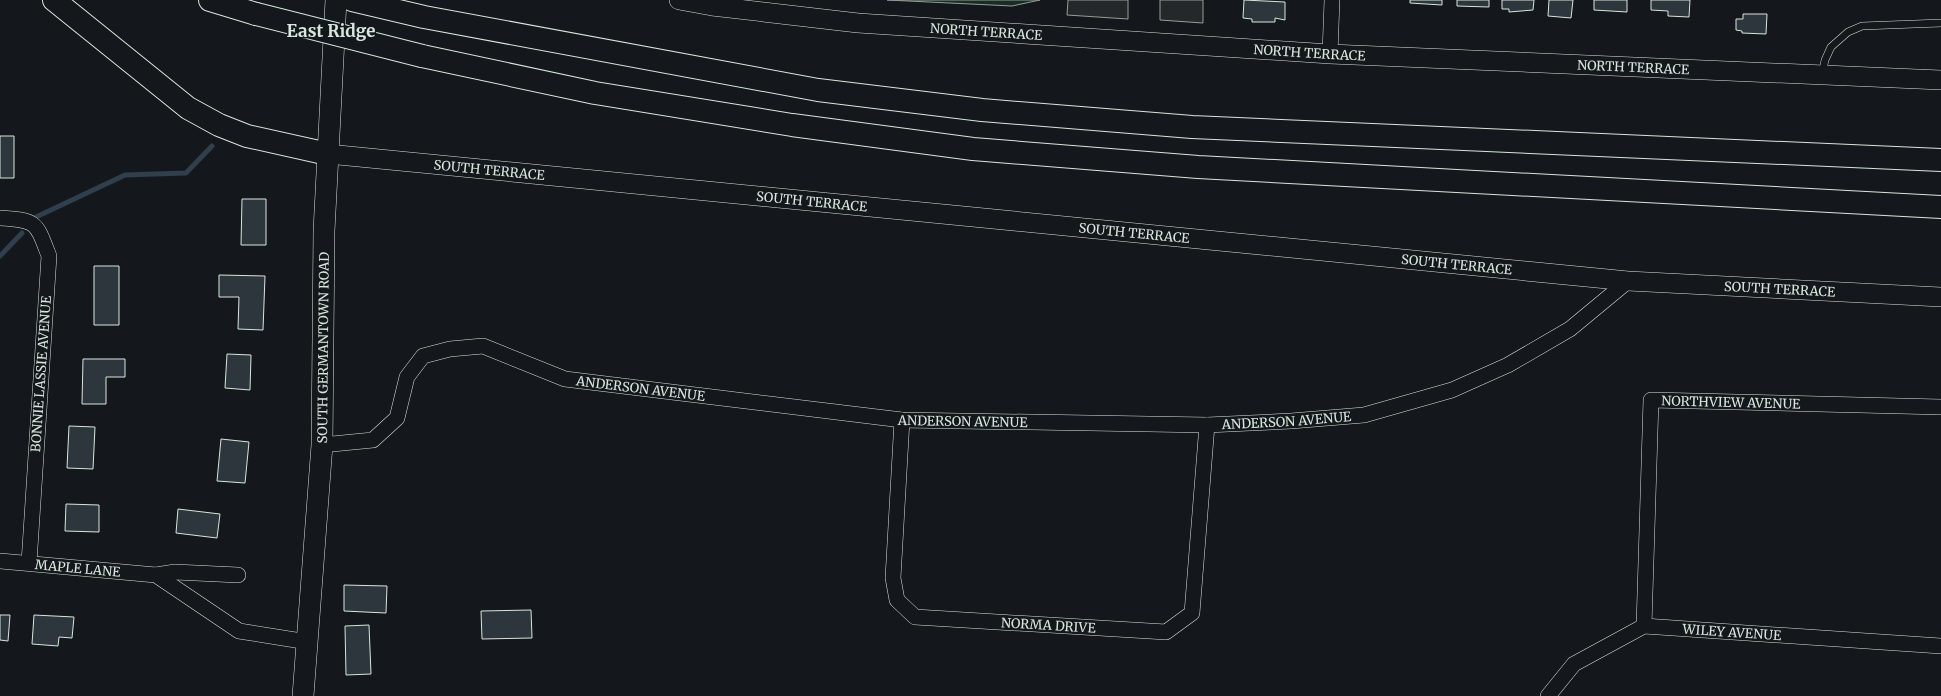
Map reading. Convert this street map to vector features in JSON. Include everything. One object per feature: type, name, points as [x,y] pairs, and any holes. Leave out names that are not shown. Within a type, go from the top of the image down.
[{"type":"highway","points":[[54,0],[194,111],[219,125],[247,136],[328,154]]},
{"type":"highway","points":[[210,0],[256,14],[422,56],[595,93],[792,125],[973,149],[1198,167],[1941,207]]},
{"type":"highway","points":[[352,0],[424,16],[818,90],[982,110],[1192,127],[1941,160]]},
{"type":"main road","name":"SOUTH GERMANTOWN ROAD","points":[[303,696],[322,445],[324,231],[336,0]]},
{"type":"street","name":"NORTH TERRACE","points":[[679,0],[712,6],[858,23],[1330,54],[1941,80]]},
{"type":"street","points":[[1330,54],[1332,0]]},
{"type":"street","name":"SOUTH TERRACE","points":[[328,154],[1628,281],[1941,297]]},
{"type":"street","name":"BONNIE LASSIE AVENUE","points":[[0,218],[25,219],[38,227],[49,256],[29,563]]},
{"type":"street","name":"ANDERSON AVENUE","points":[[322,445],[373,440],[397,418],[407,377],[423,356],[450,349],[483,346],[565,379],[902,420],[1207,425],[1291,422],[1364,415],[1452,390],[1508,365],[1570,328],[1628,281]]},
{"type":"street","name":"NORTHVIEW AVENUE","points":[[1644,626],[1651,400],[1941,407]]},
{"type":"street","name":"NORMA DRIVE","points":[[902,420],[893,578],[897,600],[915,617],[1166,632],[1192,613],[1207,425]]},
{"type":"street","name":"MAPLE LANE","points":[[0,561],[156,575],[175,572],[238,575]]},
{"type":"street","name":"MAPLE LANE","points":[[156,575],[239,631],[308,642]]},
{"type":"street","points":[[1548,696],[1574,664],[1644,626]]},
{"type":"street","name":"WILEY AVENUE","points":[[1644,626],[1941,646]]},
{"type":"lane","points":[[1822,75],[1825,60],[1831,47],[1848,32],[1857,28],[1862,26],[1941,23]]},
{"type":"green space","points":[[887,0],[1040,0],[1012,6]]},
{"type":"shaded area","points":[[1068,0],[1128,0],[1128,19],[1067,15]]},
{"type":"shaded area","points":[[1160,0],[1203,0],[1203,23],[1160,20]]},
{"type":"building","points":[[1244,0],[1285,2],[1285,20],[1275,18],[1275,22],[1252,22],[1252,19],[1243,18]]},
{"type":"building","points":[[1410,0],[1442,0],[1442,5],[1410,3]]},
{"type":"building","points":[[1457,0],[1489,0],[1489,7],[1457,6]]},
{"type":"building","points":[[1502,0],[1534,0],[1533,10],[1509,12],[1509,9],[1502,9]]},
{"type":"building","points":[[1549,0],[1573,0],[1571,18],[1548,16]]},
{"type":"building","points":[[1594,0],[1627,0],[1627,12],[1594,10]]},
{"type":"building","points":[[1651,0],[1690,0],[1689,17],[1668,16],[1668,11],[1651,10]]},
{"type":"building","points":[[1743,14],[1767,14],[1766,34],[1742,33],[1742,31],[1736,30],[1736,19],[1743,19]]},
{"type":"building","points":[[0,136],[14,136],[14,178],[0,178]]},
{"type":"building","points":[[242,199],[266,199],[266,245],[241,245]]},
{"type":"building","points":[[94,266],[119,266],[119,325],[94,325]]},
{"type":"building","points":[[219,275],[265,276],[263,330],[238,329],[239,297],[219,297]]},
{"type":"building","points":[[227,354],[251,355],[250,390],[225,388]]},
{"type":"building","points":[[83,359],[125,359],[125,377],[106,377],[106,404],[82,404]]},
{"type":"building","points":[[69,426],[95,427],[93,469],[67,468]]},
{"type":"building","points":[[221,439],[249,442],[245,483],[217,481]]},
{"type":"building","points":[[66,504],[99,505],[99,532],[65,531]]},
{"type":"building","points":[[178,509],[220,514],[217,538],[176,533]]},
{"type":"building","points":[[344,585],[387,586],[386,613],[344,611]]},
{"type":"building","points":[[531,610],[532,638],[482,639],[481,611]]},
{"type":"building","points":[[0,615],[10,615],[8,641],[0,640]]},
{"type":"building","points":[[34,615],[74,617],[72,638],[59,637],[58,646],[32,644]]},
{"type":"building","points":[[369,625],[371,674],[346,675],[345,626]]},
{"type":"waterway","points":[[36,217],[125,175],[186,173],[212,146]]},
{"type":"waterway","points":[[0,256],[22,233]]},
{"type":"district","name":"East Ridge","points":[[331,31]]}]
